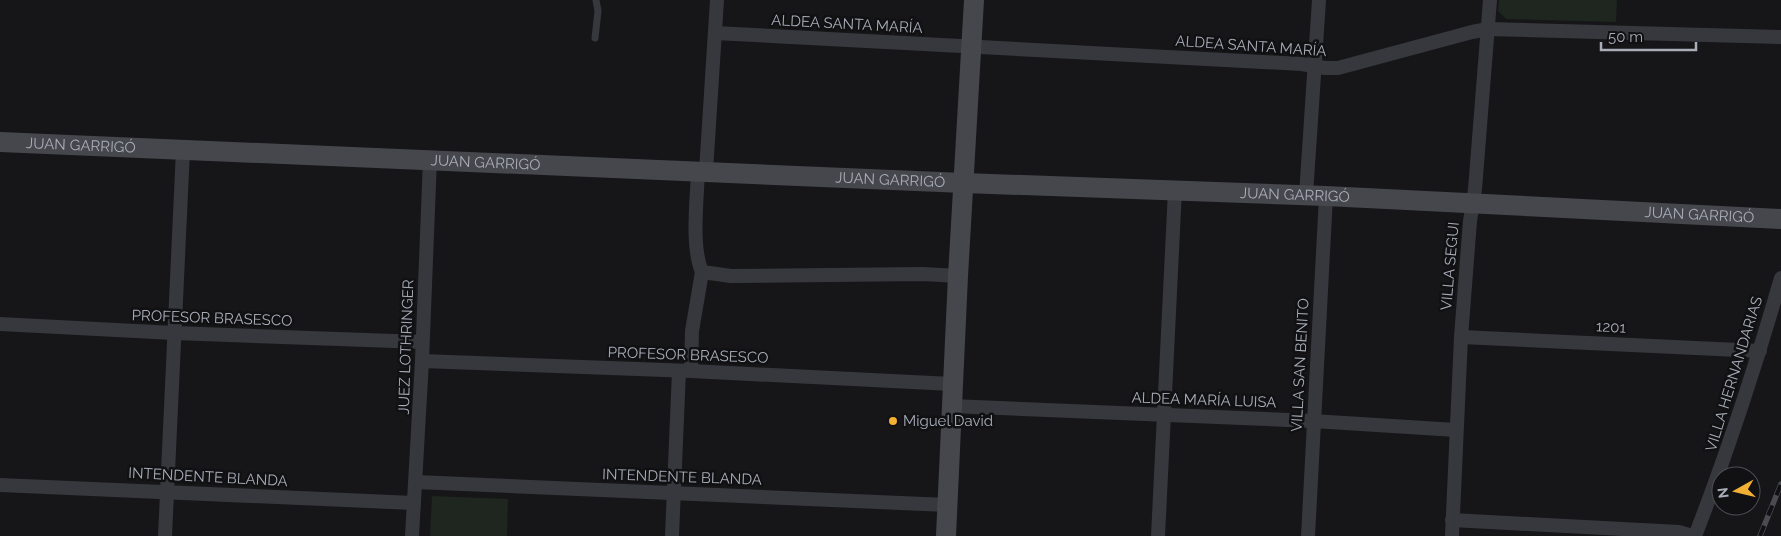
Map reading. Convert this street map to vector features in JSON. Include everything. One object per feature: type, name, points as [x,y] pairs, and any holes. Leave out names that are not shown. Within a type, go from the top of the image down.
[{"type":"street","points":[[672,536],[673,493],[685,371],[702,272],[697,261],[696,245],[717,0]]},
{"type":"street","points":[[946,536],[952,384],[974,0]]},
{"type":"street","points":[[1306,195],[1320,0]]},
{"type":"street","name":"VILLA SEGUI","points":[[1452,536],[1461,337],[1490,0]]},
{"type":"street","name":"ALDEA SANTA MARÍA","points":[[715,33],[1315,65],[1326,68],[1338,68],[1488,29],[1781,37]]},
{"type":"street","name":"JUAN GARRIGÓ","points":[[0,142],[964,183],[1306,195],[1781,219]]},
{"type":"street","points":[[165,536],[183,150]]},
{"type":"street","name":"JUEZ LOTHRINGER","points":[[412,536],[422,361],[430,159]]},
{"type":"street","points":[[1158,536],[1175,190]]},
{"type":"street","name":"VILLA SAN BENITO","points":[[1308,536],[1326,196]]},
{"type":"street","points":[[702,272],[743,276],[923,274],[958,276]]},
{"type":"street","name":"VILLA HERNANDARIAS","points":[[1694,536],[1722,465],[1760,351],[1781,278]]},
{"type":"street","name":"PROFESOR BRASESCO","points":[[0,324],[174,333],[422,342]]},
{"type":"street","name":"1201","points":[[1461,337],[1760,351]]},
{"type":"street","name":"PROFESOR BRASESCO","points":[[422,361],[952,384]]},
{"type":"street","name":"ALDEA MARÍA LUISA","points":[[951,406],[1313,421],[1456,430]]},
{"type":"street","name":"INTENDENTE BLANDA","points":[[416,482],[947,505]]},
{"type":"street","name":"INTENDENTE BLANDA","points":[[0,485],[414,503]]},
{"type":"street","points":[[1452,520],[1679,532],[1694,536]]},
{"type":"lane","points":[[595,38],[598,11],[596,0]]},
{"type":"shaded area","points":[[1499,0],[1617,0],[1616,22],[1506,19],[1498,11]]},
{"type":"shaded area","points":[[432,496],[508,499],[507,536],[430,536]]},
{"type":"railway","points":[[1760,536],[1781,484]]},
{"type":"place","name":"Miguel David","points":[[893,421]]}]
